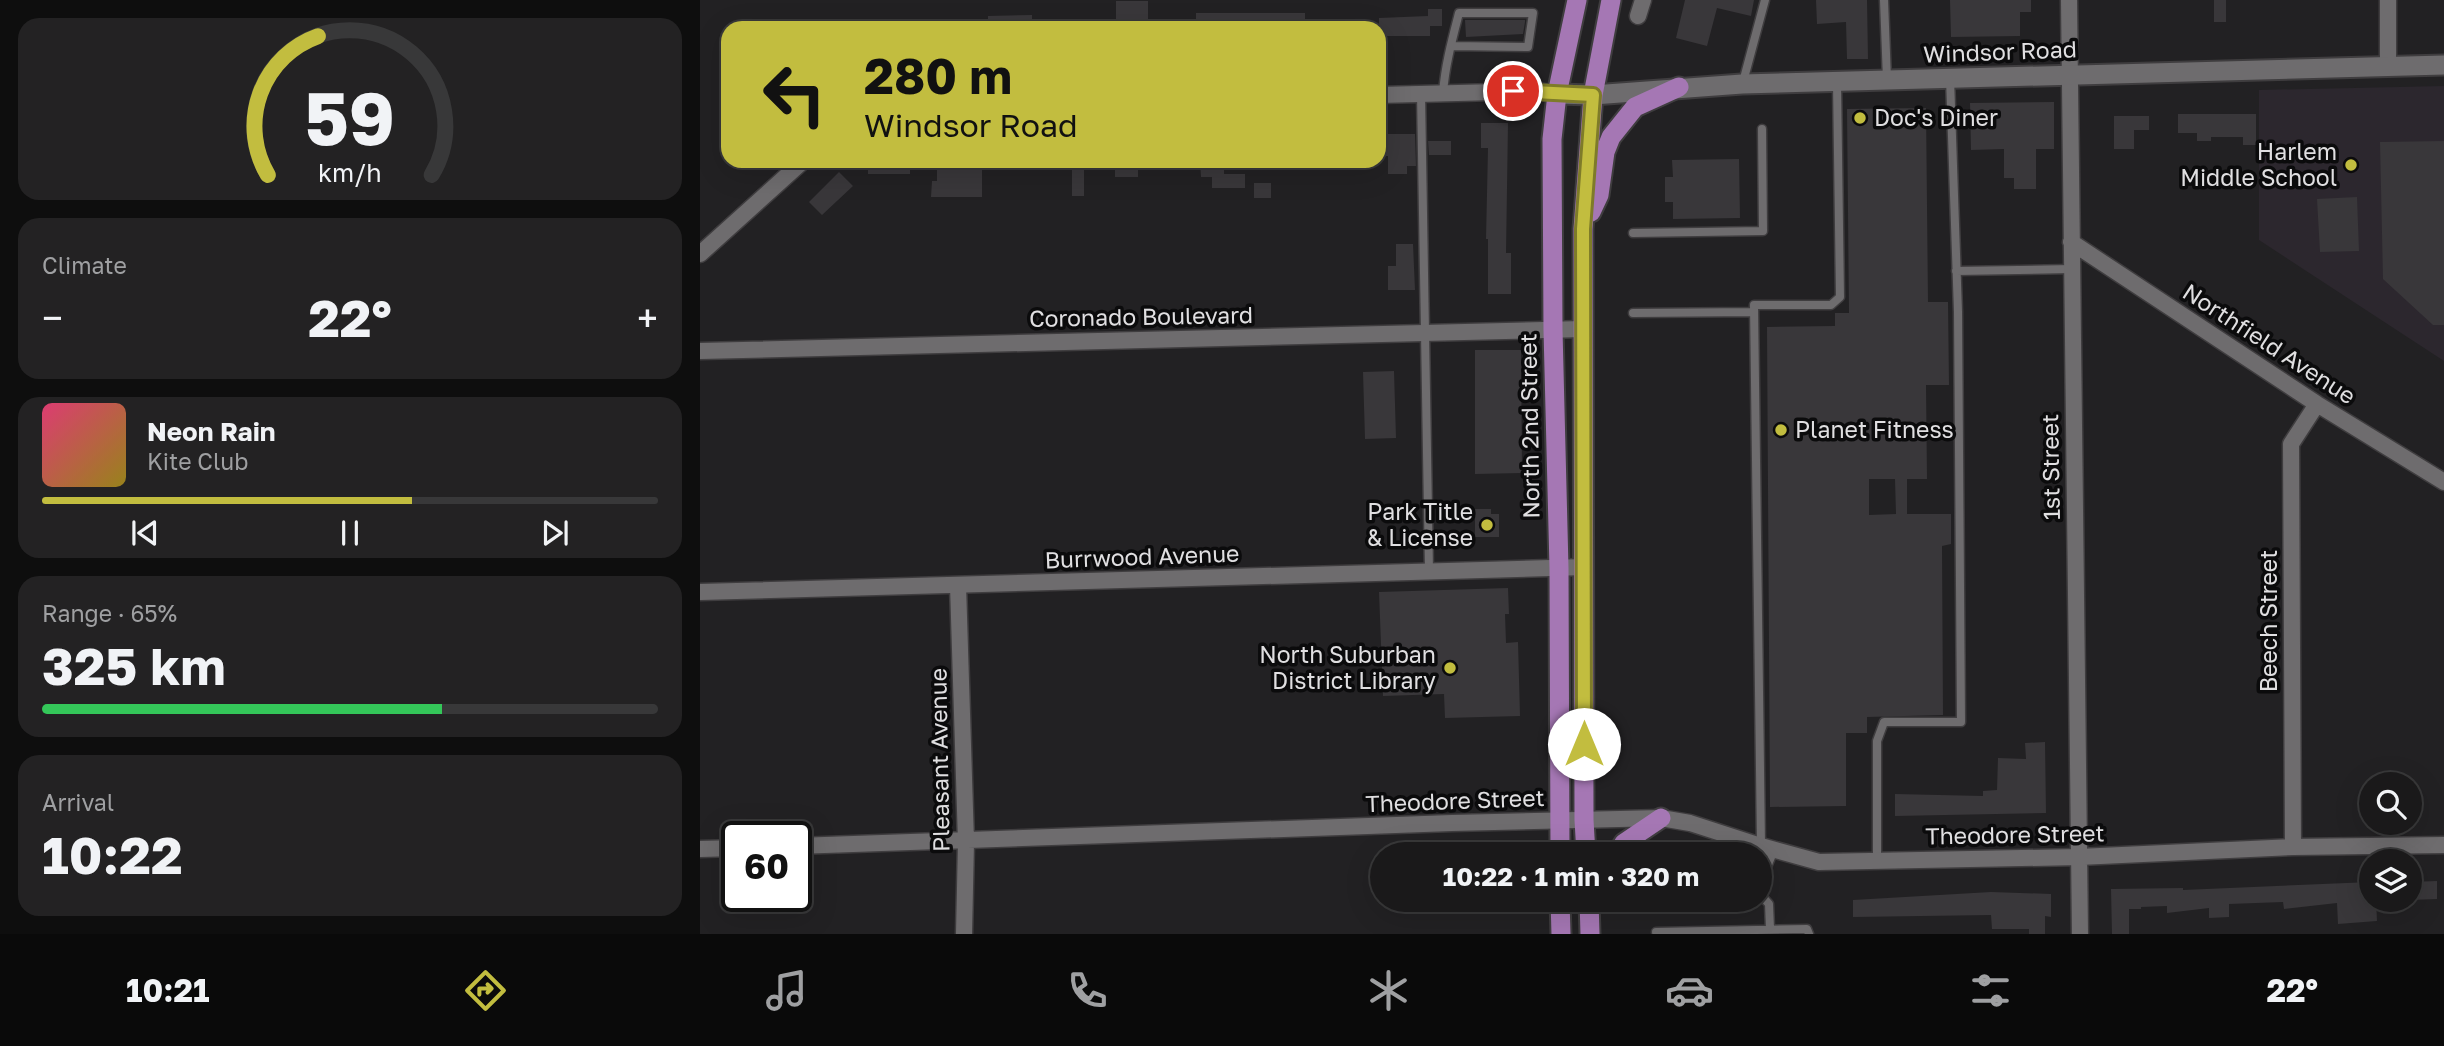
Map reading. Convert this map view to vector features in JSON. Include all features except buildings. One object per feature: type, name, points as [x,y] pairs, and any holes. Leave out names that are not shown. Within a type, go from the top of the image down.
[{"type":"main road","name":"North 2nd Street","points":[[1560,842],[1559,568],[1552,330],[1552,139],[1557,94],[1577,0]]},
{"type":"main road","points":[[1585,842],[1583,229],[1593,95],[1611,0]]},
{"type":"main road","points":[[1583,229],[1599,195],[1605,152],[1611,137],[1635,107],[1679,87]]},
{"type":"main road","points":[[1625,842],[1661,818]]},
{"type":"main road","points":[[1560,912],[1561,934]]},
{"type":"street","points":[[1638,16],[1643,0]]},
{"type":"street","name":"1st Street","points":[[2069,0],[2080,934]]},
{"type":"street","points":[[2388,0],[2388,67]]},
{"type":"street","name":"Windsor Road","points":[[1557,94],[1593,95],[1742,84],[2444,65]]},
{"type":"street","points":[[1386,95],[1536,91],[1557,94]]},
{"type":"street","points":[[700,254],[795,168]]},
{"type":"street","name":"Northfield Avenue","points":[[2071,242],[2318,404],[2444,482]]},
{"type":"street","name":"Coronado Boulevard","points":[[700,351],[1583,329]]},
{"type":"street","name":"Beech Street","points":[[2293,847],[2291,444],[2318,404]]},
{"type":"street","name":"Burrwood Avenue","points":[[700,592],[1586,567]]},
{"type":"street","name":"Pleasant Avenue","points":[[958,585],[966,842],[964,934]]},
{"type":"street","name":"Theodore Street","points":[[812,846],[1661,818],[1690,823],[1749,842]]},
{"type":"street","name":"Theodore Street","points":[[1772,849],[1819,862],[2079,858],[2293,847],[2444,845]]},
{"type":"street","points":[[700,849],[721,848]]},
{"type":"lane","points":[[1742,84],[1765,0]]},
{"type":"lane","points":[[1884,0],[1887,80]]},
{"type":"lane","points":[[1443,93],[1445,69],[1459,13],[1533,13],[1528,47],[1451,46]]},
{"type":"lane","points":[[1877,861],[1877,741],[1884,722],[1961,722],[1956,271],[1950,78]]},
{"type":"lane","points":[[1767,842],[1754,305],[1831,305],[1840,297],[1837,82]]},
{"type":"lane","points":[[1421,94],[1429,571]]},
{"type":"lane","points":[[1633,233],[1763,231],[1762,128]]},
{"type":"lane","points":[[1956,271],[2072,270]]},
{"type":"lane","points":[[1633,313],[1754,312]]},
{"type":"lane","points":[[1769,912],[1770,929]]},
{"type":"lane","points":[[1657,922],[1655,933],[1770,929],[1808,932]]},
{"type":"shaded area","name":"Harlem Middle School","points":[[2444,86],[2444,361],[2259,240],[2259,90]]},
{"type":"place","name":"Doc's Diner","points":[[1860,118]]},
{"type":"place","name":"Harlem Middle School","points":[[2351,165]]},
{"type":"place","name":"Planet Fitness","points":[[1781,430]]},
{"type":"place","name":"Park Title & License","points":[[1487,525]]},
{"type":"place","name":"North Suburban District Library","points":[[1450,668]]},
{"type":"route","points":[[1513,91],[1593,95],[1583,229],[1586,567],[1584,744]]}]
